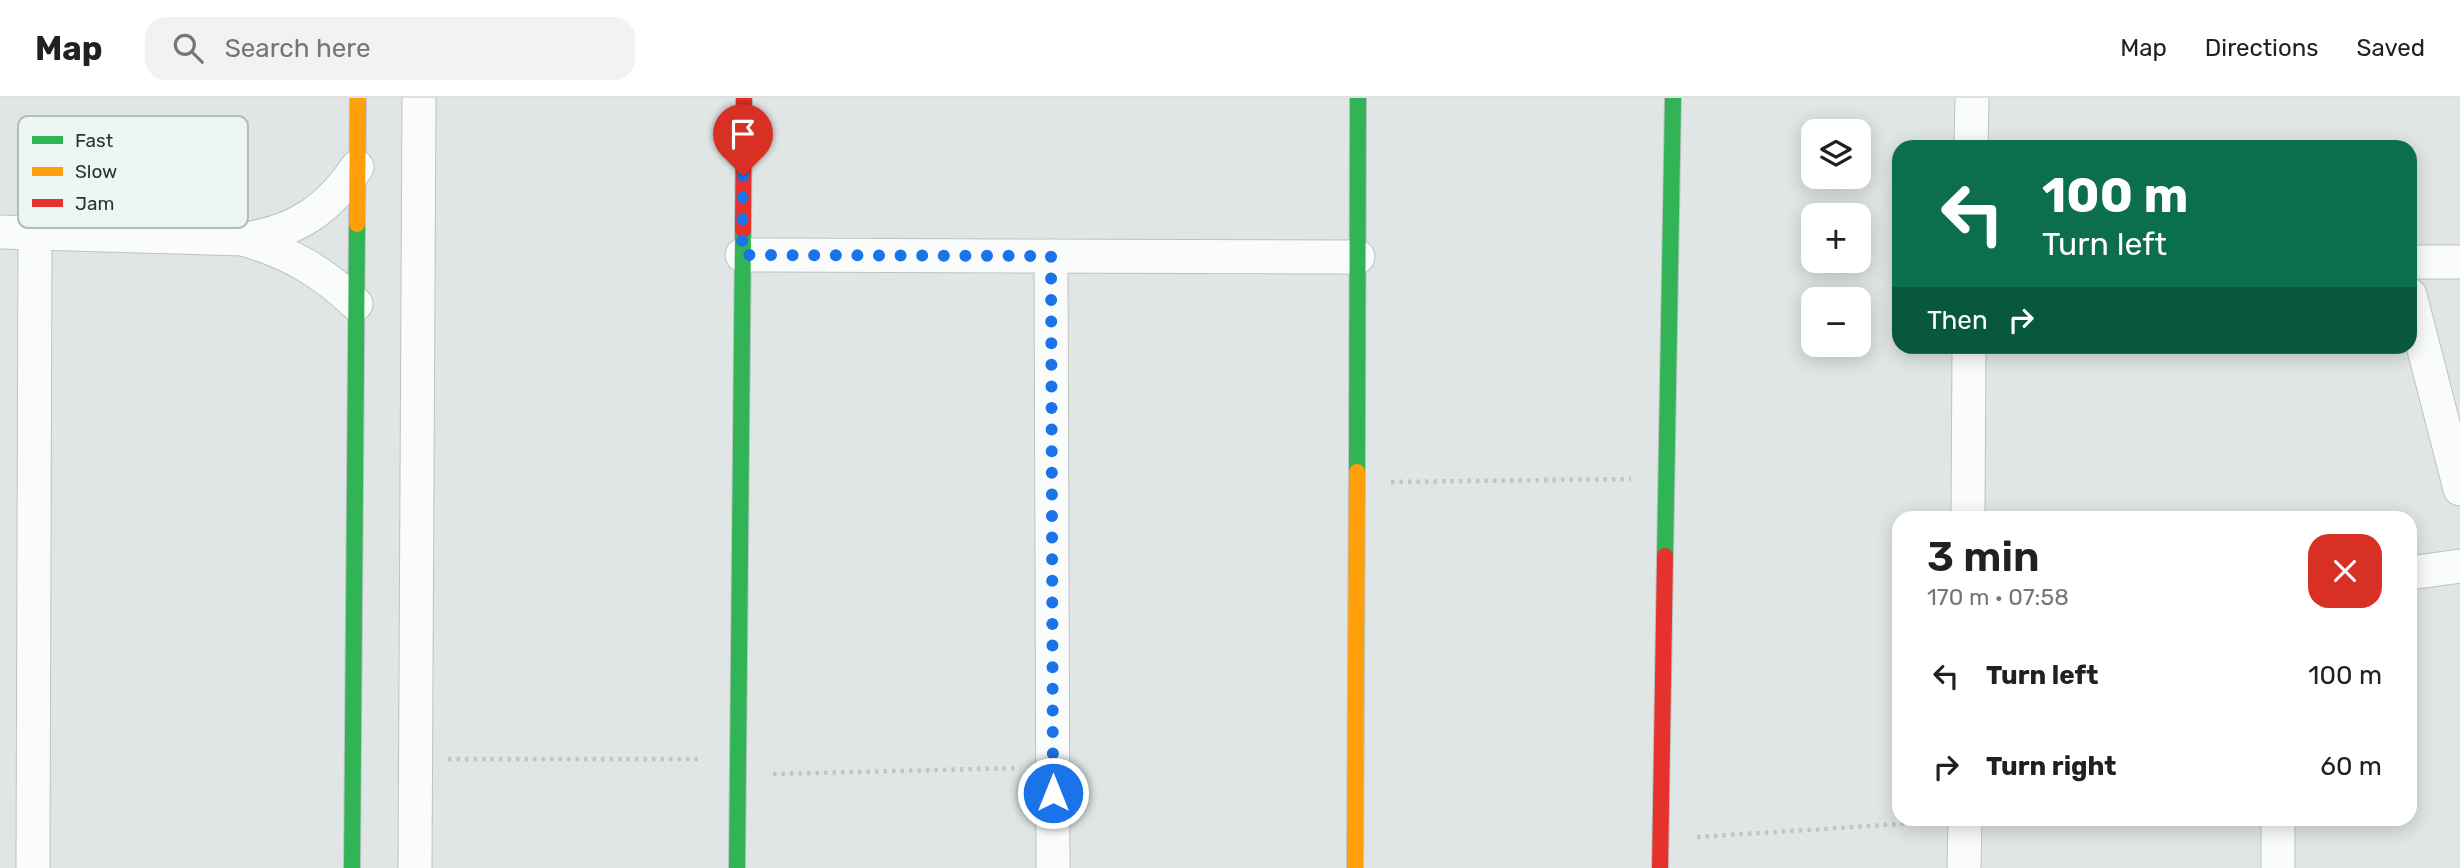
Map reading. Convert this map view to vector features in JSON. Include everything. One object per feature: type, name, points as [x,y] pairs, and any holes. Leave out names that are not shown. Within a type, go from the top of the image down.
[{"type":"street","points":[[352,868],[358,98]]},
{"type":"street","points":[[415,868],[419,98]]},
{"type":"street","points":[[737,868],[744,98]]},
{"type":"street","points":[[1355,868],[1358,98]]},
{"type":"street","points":[[1660,868],[1674,98]]},
{"type":"street","points":[[1971,140],[1972,98]]},
{"type":"street","points":[[244,239],[289,229],[310,218],[344,187],[357,167]]},
{"type":"street","points":[[0,232],[244,239],[276,248],[305,262],[332,281],[356,304]]},
{"type":"street","points":[[33,868],[35,233]]},
{"type":"street","points":[[742,255],[1357,257]]},
{"type":"street","points":[[1051,256],[1053,868]]},
{"type":"street","points":[[2417,262],[2460,262]]},
{"type":"street","points":[[2417,323],[2460,489]]},
{"type":"street","points":[[1968,511],[1969,354]]},
{"type":"street","points":[[2417,572],[2460,566]]},
{"type":"street","points":[[1964,868],[1965,826]]},
{"type":"street","points":[[2278,826],[2278,868]]},
{"type":"path","points":[[1357,482],[1667,479]]},
{"type":"path","points":[[414,760],[738,767],[1052,768]]},
{"type":"path","points":[[1661,839],[1892,824]]},
{"type":"traffic: fast","points":[[1357,472],[1358,98]]},
{"type":"traffic: fast","points":[[1665,556],[1673,98]]},
{"type":"traffic: fast","points":[[352,868],[357,224]]},
{"type":"traffic: fast","points":[[737,868],[743,230]]},
{"type":"traffic: slow","points":[[357,224],[358,98]]},
{"type":"traffic: slow","points":[[1355,868],[1357,472]]},
{"type":"traffic: jam","points":[[743,230],[744,98]]},
{"type":"traffic: jam","points":[[1660,868],[1665,556]]},
{"type":"route","points":[[743,176],[742,255],[1051,256],[1053,793]]}]
